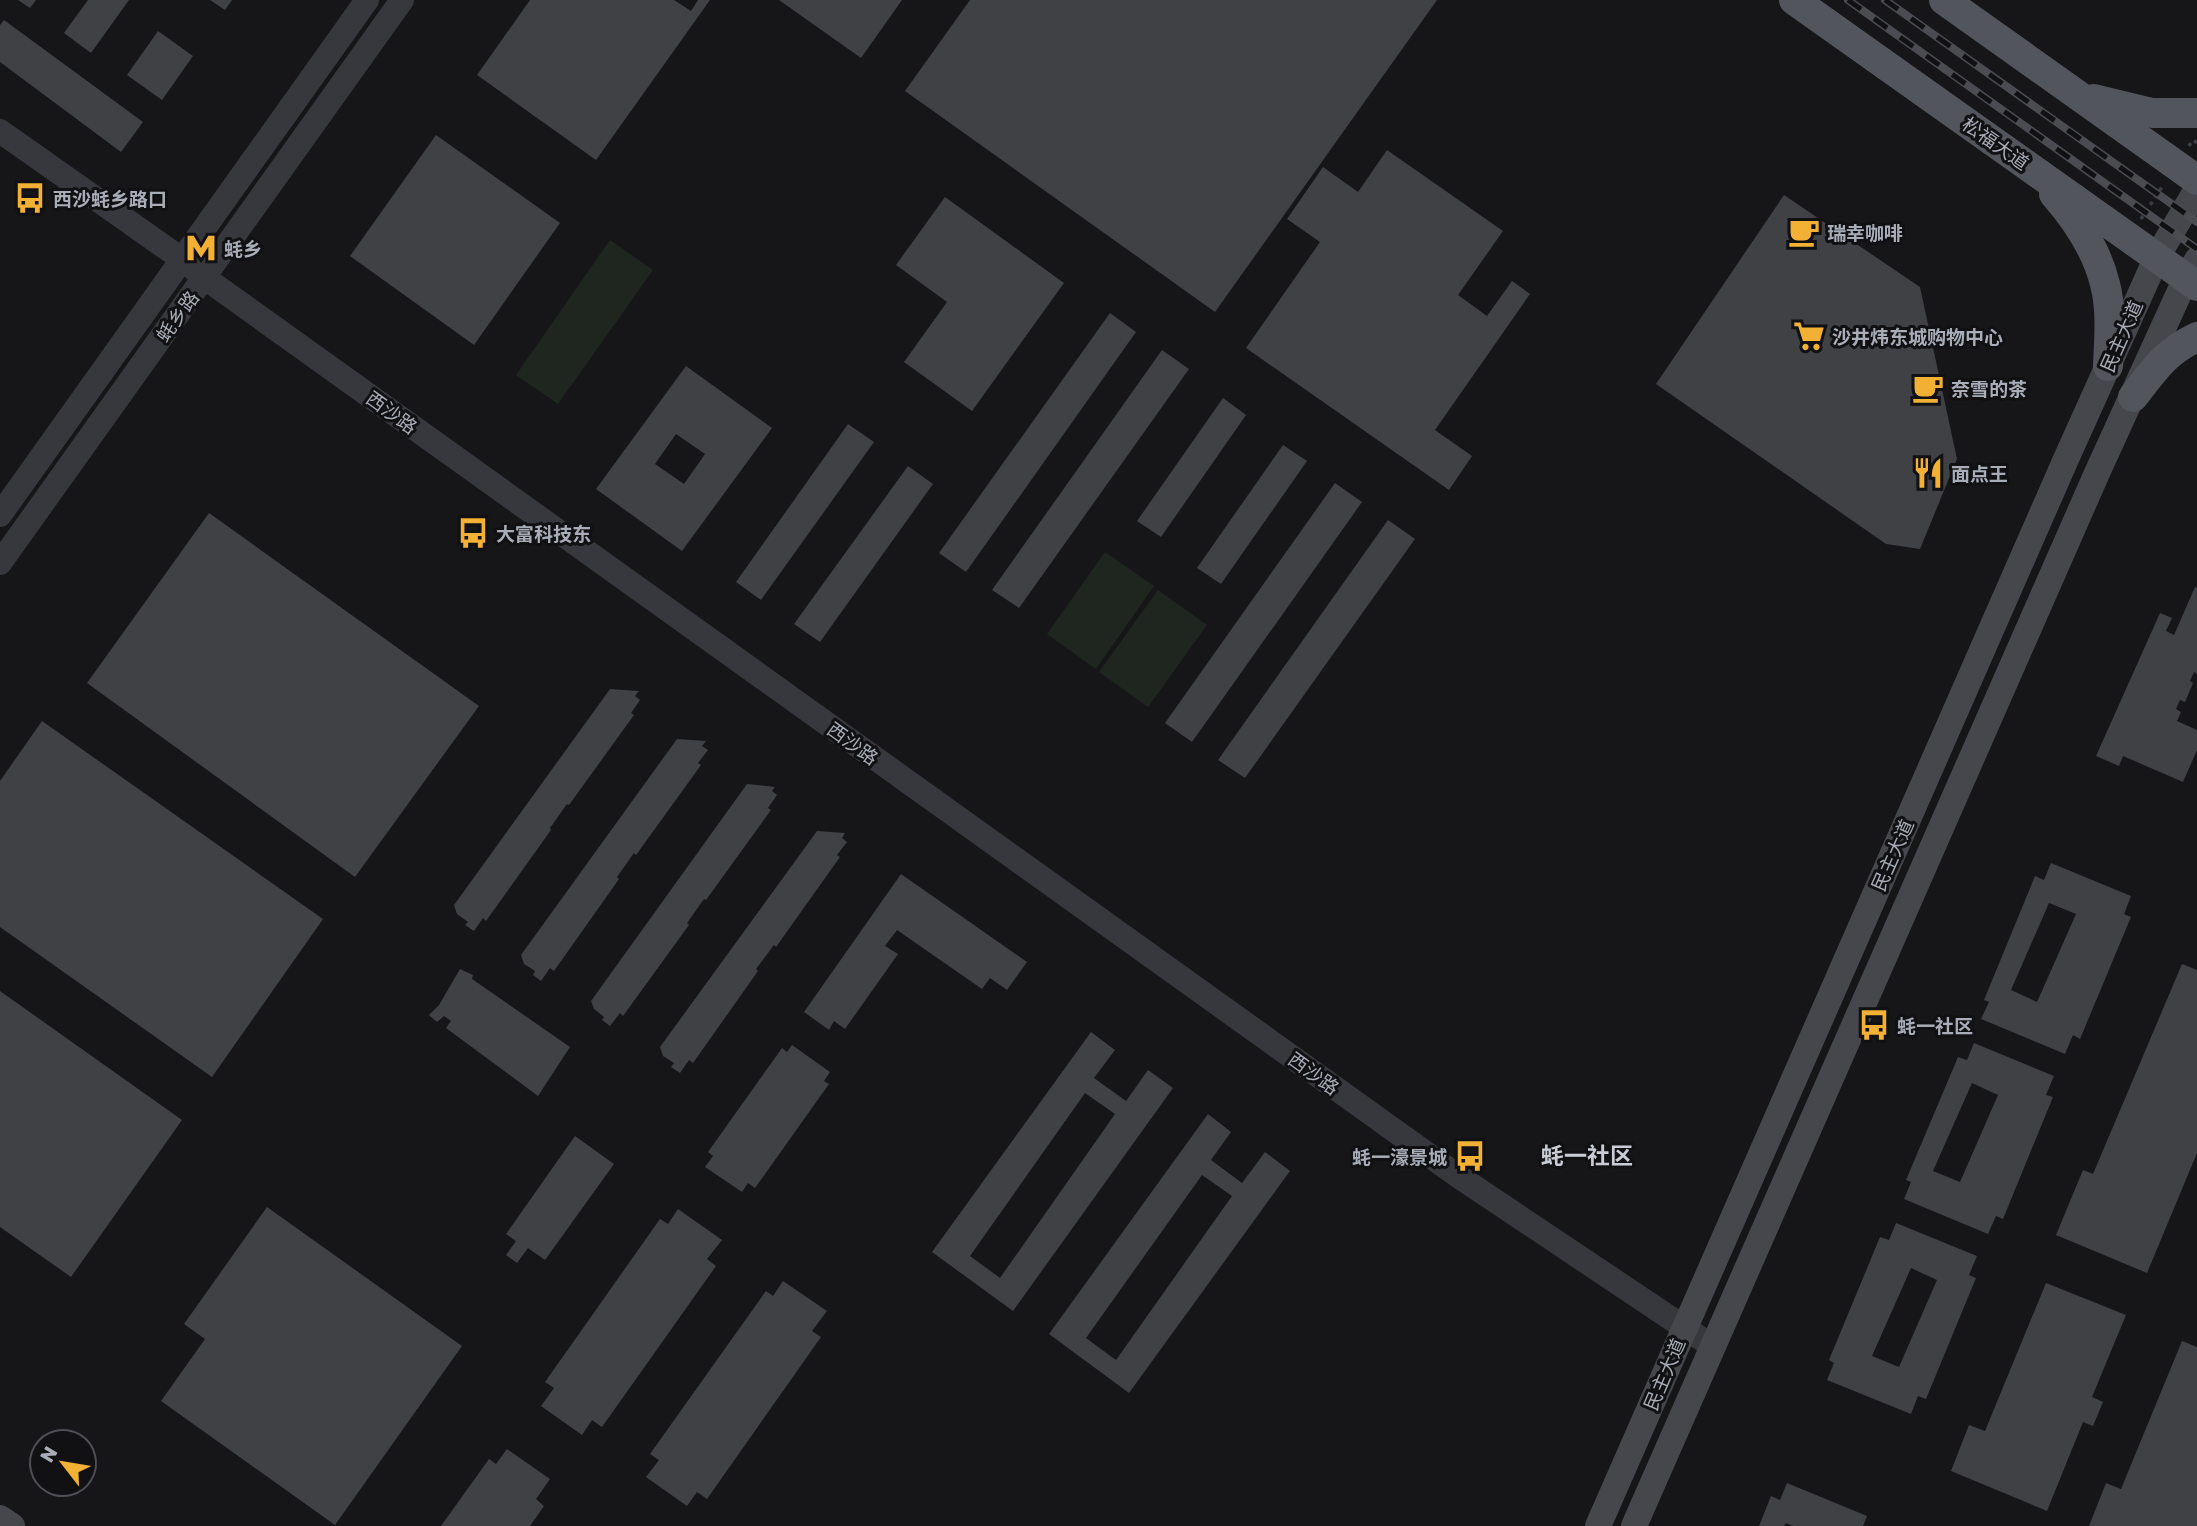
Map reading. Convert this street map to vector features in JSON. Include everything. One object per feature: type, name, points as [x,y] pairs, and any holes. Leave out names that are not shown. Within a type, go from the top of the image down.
[{"type":"main road","name":"松福大道","points":[[1794,0],[2157,257],[2193,275]]},
{"type":"main road","points":[[1944,0],[2187,173]]},
{"type":"main road","points":[[2075,93],[2152,113],[2197,113]]},
{"type":"main road","points":[[2031,167],[2063,204],[2096,257],[2106,286],[2108,366]]},
{"type":"main road","name":"民主大道","points":[[1598,1526],[2108,366],[2157,257],[2197,189]]},
{"type":"main road","name":"民主大道","points":[[1634,1526],[2086,498],[2193,275]]},
{"type":"main road","points":[[2133,397],[2165,357],[2180,345],[2197,337]]},
{"type":"main road","points":[[0,1518],[12,1526]]},
{"type":"street","name":"蚝乡路","points":[[0,515],[368,0]]},
{"type":"street","name":"蚝乡路","points":[[0,563],[402,0]]},
{"type":"street","name":"西沙路","points":[[0,131],[1458,1177],[1712,1346]]},
{"type":"path","points":[[2137,226],[2187,173]]},
{"type":"shaded area","points":[[610,240],[653,270],[558,404],[516,375]]},
{"type":"shaded area","points":[[1105,552],[1154,586],[1096,669],[1047,634]]},
{"type":"shaded area","points":[[1158,590],[1207,625],[1148,707],[1099,672]]},
{"type":"building","points":[[18,0],[36,0],[30,8]]},
{"type":"building","points":[[88,0],[129,0],[91,53],[64,33]]},
{"type":"building","points":[[210,0],[232,0],[225,10]]},
{"type":"building","points":[[530,0],[674,0],[691,11],[698,0],[710,0],[596,160],[477,75]]},
{"type":"building","points":[[779,0],[902,0],[861,58]]},
{"type":"building","points":[[970,0],[1437,0],[1215,312],[905,91]]},
{"type":"building","points":[[4,20],[143,122],[121,152],[0,62],[0,25]]},
{"type":"building","points":[[158,31],[193,56],[162,100],[127,75]]},
{"type":"building","points":[[436,135],[560,223],[474,345],[350,256]]},
{"type":"building","points":[[1387,150],[1503,231],[1458,295],[1487,316],[1512,281],[1530,294],[1435,430],[1472,456],[1449,490],[1246,348],[1320,242],[1287,219],[1323,167],[1358,192]]},
{"type":"building","name":"沙井炜东城购物中心","points":[[1784,195],[1920,287],[1957,459],[1920,549],[1886,544],[1656,384]]},
{"type":"building","points":[[945,197],[1064,283],[972,411],[904,362],[947,302],[896,265]]},
{"type":"building","points":[[1110,313],[1136,332],[966,572],[939,553]]},
{"type":"building","points":[[1162,350],[1189,369],[1019,608],[992,590]]},
{"type":"building","points":[[686,366],[772,428],[682,551],[596,489]],"holes":[[[676,434],[705,454],[684,484],[655,464]]]},
{"type":"building","points":[[1223,398],[1246,415],[1161,537],[1137,521]]},
{"type":"building","points":[[848,424],[874,442],[761,600],[736,582]]},
{"type":"building","points":[[1283,445],[1307,461],[1221,584],[1197,568]]},
{"type":"building","points":[[908,466],[933,484],[820,642],[794,624]]},
{"type":"building","points":[[1335,483],[1362,502],[1192,742],[1165,723]]},
{"type":"building","points":[[209,513],[479,706],[355,877],[87,683]]},
{"type":"building","points":[[1388,520],[1415,539],[1245,778],[1218,760]]},
{"type":"building","points":[[2195,587],[2197,674],[2194,672],[2190,681],[2193,683],[2185,702],[2180,700],[2176,709],[2181,712],[2177,721],[2197,730],[2197,750],[2183,782],[2123,756],[2119,766],[2096,756],[2160,613],[2172,618],[2166,631],[2174,635]]},
{"type":"building","points":[[610,689],[639,691],[635,696],[640,700],[631,713],[634,715],[569,805],[567,804],[486,921],[483,918],[474,931],[465,925],[468,922],[457,914],[454,905]]},
{"type":"building","points":[[42,721],[323,919],[212,1077],[0,927],[0,781]]},
{"type":"building","points":[[677,739],[706,741],[702,746],[708,750],[698,763],[701,765],[636,855],[634,853],[617,877],[619,879],[554,971],[550,968],[541,981],[533,975],[535,971],[524,964],[521,955]]},
{"type":"building","points":[[747,784],[775,787],[772,791],[777,795],[768,808],[771,810],[706,900],[704,899],[687,923],[689,925],[623,1016],[620,1013],[610,1026],[602,1020],[604,1017],[594,1009],[591,1001]]},
{"type":"building","points":[[817,831],[845,833],[842,838],[847,842],[837,855],[840,857],[776,947],[774,945],[756,969],[758,971],[693,1063],[689,1060],[680,1073],[671,1067],[674,1063],[663,1056],[660,1047]]},
{"type":"building","points":[[2051,863],[2131,896],[2124,914],[2131,917],[2080,1039],[2073,1035],[2065,1054],[1981,1019],[1989,1002],[1984,1000],[2035,876],[2044,880]],"holes":[[[2049,903],[2076,914],[2037,1002],[2011,990]]]},
{"type":"building","points":[[901,874],[1027,962],[1007,990],[990,978],[982,989],[897,930],[885,946],[898,954],[845,1029],[834,1021],[829,1030],[804,1012]]},
{"type":"building","points":[[2182,964],[2197,970],[2197,1153],[2147,1273],[2056,1235],[2083,1170],[2093,1174]]},
{"type":"building","points":[[460,969],[473,975],[472,979],[570,1047],[538,1096],[446,1028],[451,1021],[444,1016],[437,1022],[429,1015],[439,1005]]},
{"type":"building","points":[[0,991],[182,1120],[71,1277],[0,1227]]},
{"type":"building","points":[[1091,1032],[1115,1050],[1094,1078],[1126,1101],[1148,1070],[1173,1088],[1013,1311],[932,1252]],"holes":[[[1085,1093],[1115,1114],[1000,1278],[970,1256]]]},
{"type":"building","points":[[1974,1043],[2054,1076],[2046,1095],[2053,1097],[2003,1219],[1996,1216],[1988,1234],[1904,1199],[1911,1182],[1906,1180],[1958,1057],[1967,1060]],"holes":[[[1972,1083],[1998,1095],[1960,1182],[1933,1171]]]},
{"type":"building","points":[[792,1045],[830,1072],[824,1081],[829,1084],[755,1188],[748,1183],[742,1192],[705,1167],[713,1156],[708,1152],[782,1048],[787,1052]]},
{"type":"building","points":[[1208,1114],[1231,1132],[1211,1160],[1242,1183],[1265,1152],[1290,1171],[1129,1393],[1049,1334]],"holes":[[[1202,1175],[1232,1196],[1116,1360],[1086,1338]]]},
{"type":"building","points":[[575,1136],[614,1164],[545,1260],[528,1248],[517,1263],[506,1255],[516,1241],[506,1234]]},
{"type":"building","points":[[267,1207],[462,1346],[335,1525],[161,1401],[205,1339],[184,1324]]},
{"type":"building","points":[[678,1209],[722,1240],[707,1259],[716,1266],[602,1427],[592,1420],[582,1435],[541,1406],[554,1388],[545,1382],[660,1219],[668,1224]]},
{"type":"building","points":[[1896,1223],[1977,1256],[1969,1275],[1976,1278],[1926,1399],[1918,1396],[1911,1414],[1827,1380],[1834,1363],[1829,1360],[1880,1237],[1889,1240]],"holes":[[[1911,1268],[1937,1280],[1899,1367],[1872,1356]]]},
{"type":"building","points":[[783,1281],[827,1311],[812,1331],[821,1337],[707,1499],[697,1492],[687,1506],[646,1477],[659,1460],[650,1454],[766,1291],[773,1296]]},
{"type":"building","points":[[2046,1283],[2126,1315],[2092,1397],[2103,1402],[2093,1426],[2083,1422],[2047,1511],[1951,1471],[1969,1425],[1985,1431]]},
{"type":"building","points":[[2182,1341],[2197,1347],[2197,1526],[2089,1526],[2106,1483],[2121,1489]]},
{"type":"building","points":[[507,1449],[550,1479],[536,1499],[544,1506],[530,1526],[441,1526],[489,1459],[496,1464]]},
{"type":"building","points":[[1787,1483],[1867,1516],[1863,1526],[1793,1526],[1786,1523],[1784,1526],[1759,1526],[1771,1496],[1780,1500]]},
{"type":"railway","points":[[1848,0],[2197,249]]},
{"type":"railway","points":[[1885,0],[2197,222]]},
{"type":"place","name":"西沙蚝乡路口","points":[[30,198]]},
{"type":"place","name":"瑞幸咖啡","points":[[1804,232]]},
{"type":"place","name":"蚝乡","points":[[201,248]]},
{"type":"place","name":"沙井炜东城购物中心","points":[[1809,336]]},
{"type":"place","name":"奈雪的茶","points":[[1928,388]]},
{"type":"place","name":"面点王","points":[[1928,473]]},
{"type":"place","name":"大富科技东","points":[[473,533]]},
{"type":"place","name":"蚝一社区","points":[[1874,1025]]},
{"type":"place","name":"蚝一濠景城","points":[[1470,1156]]},
{"type":"district","name":"蚝一社区","points":[[1587,1155]]}]
